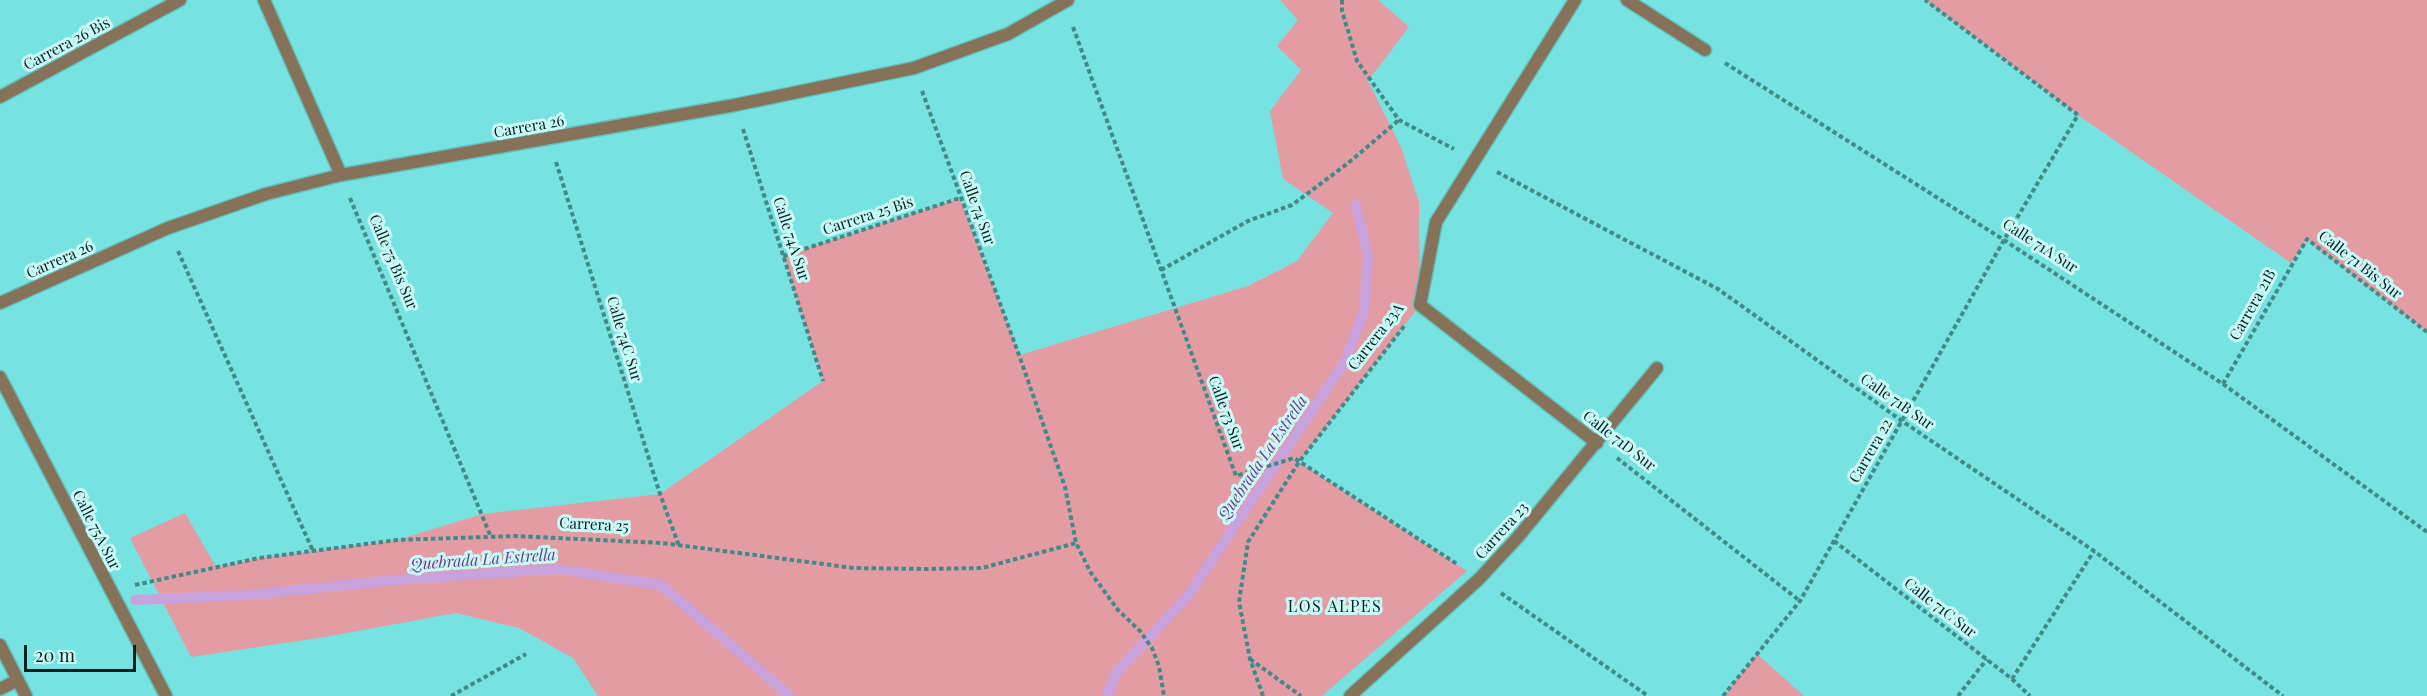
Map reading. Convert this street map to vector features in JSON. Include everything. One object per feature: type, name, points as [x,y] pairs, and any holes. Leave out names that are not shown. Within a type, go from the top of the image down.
[{"type":"street","name":"Carrera 26 Bis","points":[[0,97],[180,0]]},
{"type":"street","points":[[264,0],[341,175]]},
{"type":"street","name":"Carrera 23A","points":[[1420,305],[1437,222],[1575,0]]},
{"type":"street","points":[[1627,0],[1705,50]]},
{"type":"street","name":"Carrera 26","points":[[0,303],[168,228],[266,194],[341,175],[735,105],[914,68],[1008,34],[1066,1]]},
{"type":"street","name":"Calle 71D Sur","points":[[1420,305],[1597,443]]},
{"type":"street","name":"Carrera 23","points":[[1350,696],[1479,579],[1518,537],[1657,368]]},
{"type":"street","name":"Calle 75A Sur","points":[[0,377],[165,696]]},
{"type":"street","points":[[0,645],[26,696]]},
{"type":"street","points":[[0,689],[18,680]]},
{"type":"path","points":[[1161,270],[1248,221],[1292,205],[1347,164],[1399,120],[1357,61],[1342,11],[1342,0]]},
{"type":"path","name":"Carrera 22","points":[[1723,696],[1800,601],[2004,240],[2078,115],[1925,0]]},
{"type":"path","name":"Calle 73 Sur","points":[[1066,1],[1236,476],[1294,458],[1479,579],[1648,696]]},
{"type":"path","name":"Calle 71A Sur","points":[[1705,50],[2004,240],[2223,384],[2427,532]]},
{"type":"path","name":"Calle 74 Sur","points":[[914,68],[1065,487],[1076,543],[1091,573],[1118,610],[1140,631],[1152,648],[1159,666],[1164,696]]},
{"type":"path","name":"Calle 74A Sur","points":[[735,105],[823,381]]},
{"type":"path","name":"Calle 71B Sur","points":[[1399,120],[1718,289],[1902,421],[2094,551],[2283,696]]},
{"type":"path","name":"Calle 74C Sur","points":[[549,138],[660,494],[679,546]]},
{"type":"path","name":"Calle 75 Bis Sur","points":[[341,175],[491,537]]},
{"type":"path","name":"Carrera 25 Bis","points":[[783,256],[960,198]]},
{"type":"path","points":[[168,228],[313,551]]},
{"type":"path","name":"Calle 71 Bis Sur","points":[[2307,239],[2427,332]]},
{"type":"path","name":"Carrera 21B","points":[[2223,384],[2307,239]]},
{"type":"path","name":"Carrera 23A","points":[[1263,696],[1250,659],[1239,602],[1248,542],[1299,462],[1420,305]]},
{"type":"path","name":"Calle 71D Sur","points":[[1597,443],[1800,601]]},
{"type":"path","name":"Carrera 25","points":[[111,591],[259,558],[397,540],[515,536],[679,546],[854,568],[926,569],[982,568],[1076,543]]},
{"type":"path","name":"Calle 71C Sur","points":[[1834,541],[1987,659],[2030,696]]},
{"type":"path","points":[[2012,679],[2094,551]]},
{"type":"path","points":[[451,696],[526,654]]},
{"type":"path","points":[[1250,659],[1300,696]]},
{"type":"path","points":[[1958,696],[1987,659]]},
{"type":"shaded area","points":[[1280,0],[1378,0],[1409,27],[1368,81],[1401,147],[1419,202],[1420,305],[1299,462],[1467,571],[1322,696],[598,696],[573,658],[519,628],[456,613],[325,637],[191,657],[130,538],[185,513],[216,567],[259,558],[397,540],[482,514],[660,494],[823,381],[783,256],[960,198],[1020,355],[1248,286],[1297,261],[1333,213],[1283,179],[1270,111],[1301,70],[1277,46],[1298,20]]},
{"type":"shaded area","points":[[1925,0],[2427,0],[2427,332],[2307,240],[2291,263],[2078,115]]},
{"type":"shaded area","points":[[1757,654],[1804,696],[1723,696]]},
{"type":"waterway","name":"Quebrada La Estrella","points":[[1107,696],[1116,673],[1188,596],[1344,363],[1364,312],[1368,257],[1356,205]]},
{"type":"waterway","name":"Quebrada La Estrella","points":[[135,600],[250,595],[385,581],[557,569],[661,585],[790,696]]},
{"type":"district","name":"LOS ALPES","points":[[1335,607]]}]
